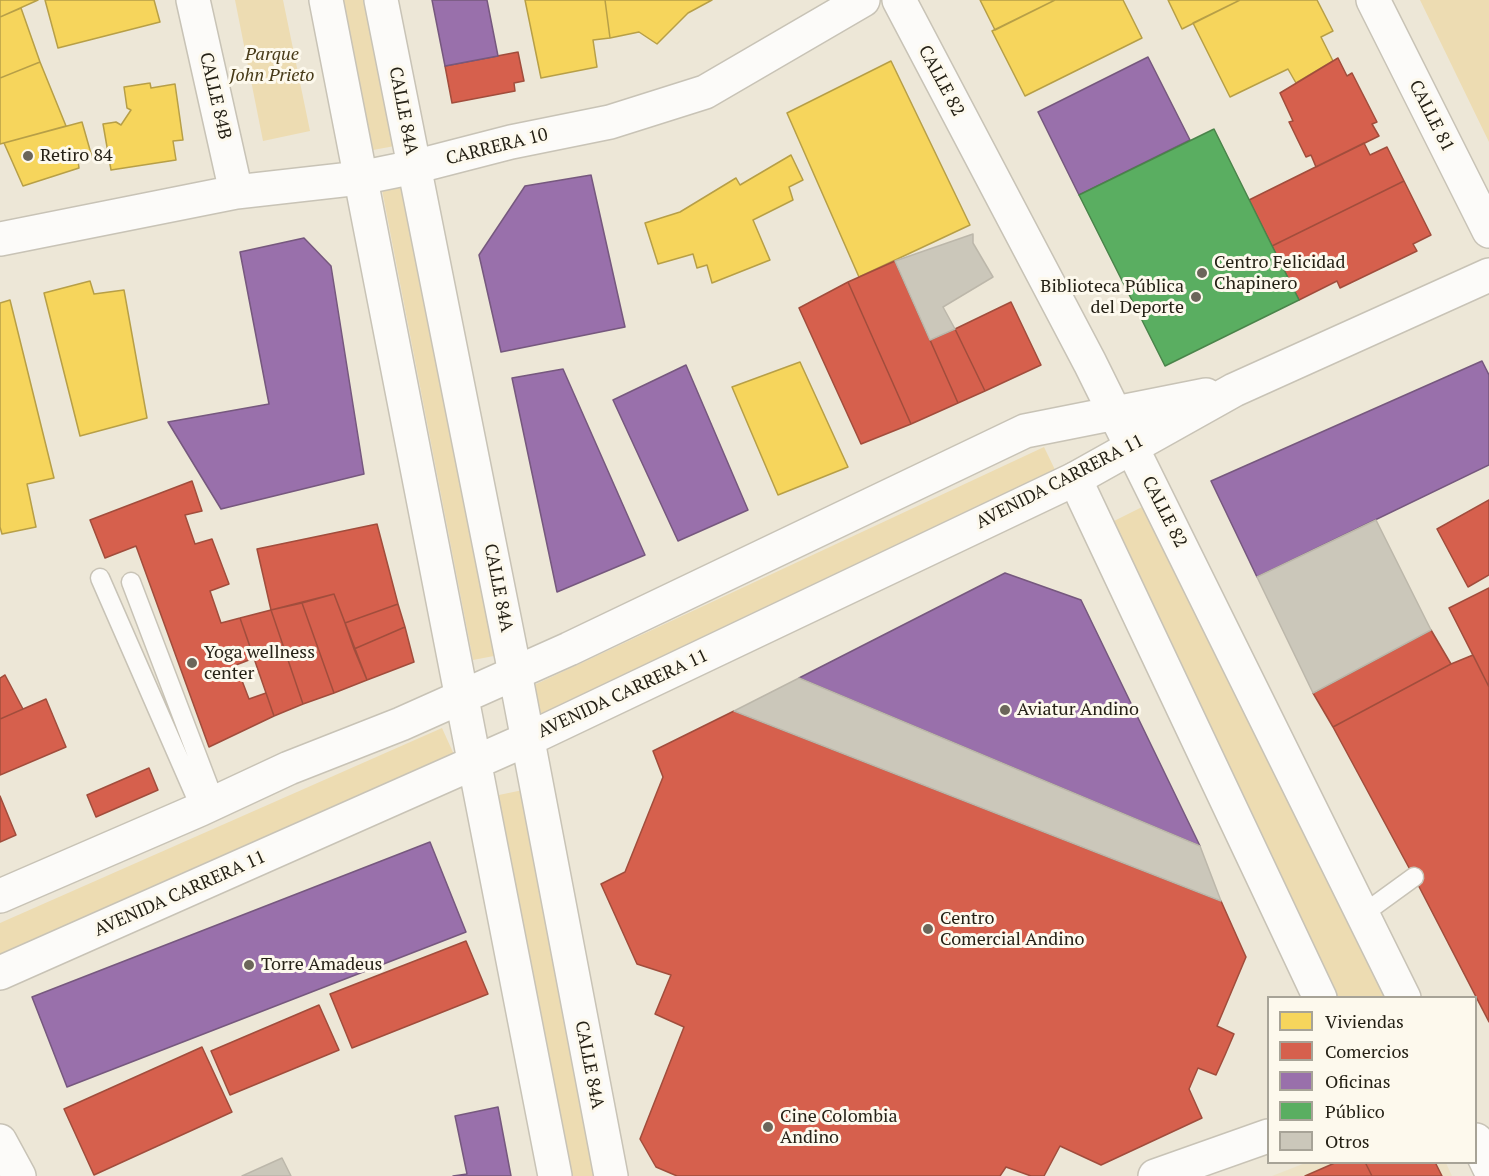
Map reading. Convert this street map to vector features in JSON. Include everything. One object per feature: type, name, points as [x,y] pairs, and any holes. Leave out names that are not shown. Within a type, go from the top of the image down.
[{"type":"street","name":"CALLE 84B","points":[[193,0],[236,192]]},
{"type":"street","points":[[326,0],[555,1176]]},
{"type":"street","name":"CALLE 84A","points":[[381,0],[528,739],[611,1176]]},
{"type":"street","name":"CARRERA 10","points":[[0,238],[236,192],[360,178],[414,167],[511,142],[610,122],[705,92],[863,0]]},
{"type":"street","name":"CALLE 82","points":[[899,0],[1115,413],[1403,996]]},
{"type":"street","name":"CALLE 81","points":[[1373,0],[1489,231]]},
{"type":"street","name":"AVENIDA CARRERA 11","points":[[0,973],[528,739],[1075,479],[1234,390],[1489,275]]},
{"type":"street","name":"AVENIDA CARRERA 11","points":[[0,896],[289,768],[401,724],[515,673],[1025,431],[1234,390]]},
{"type":"street","points":[[1075,479],[1199,746],[1319,996]]},
{"type":"street","points":[[1155,1176],[1267,1137]]},
{"type":"street","points":[[0,1141],[19,1176]]},
{"type":"street","points":[[1477,1142],[1489,1167]]},
{"type":"lane","points":[[100,578],[210,804]]},
{"type":"lane","points":[[131,582],[211,792],[210,804]]},
{"type":"lane","points":[[1363,914],[1414,878]]},
{"type":"shaded area","points":[[1303,1164],[1446,1164],[1452,1176],[1272,1176]]},
{"type":"green space","name":"Parque John Prieto","points":[[235,0],[283,0],[310,131],[263,141]]},
{"type":"green space","points":[[343,0],[371,0],[400,145],[373,150]]},
{"type":"green space","points":[[1420,0],[1489,0],[1489,142]]},
{"type":"green space","points":[[408,185],[499,655],[473,660],[382,190]]},
{"type":"green space","points":[[1044,447],[1058,476],[539,721],[532,686]]},
{"type":"green space","points":[[1148,504],[1390,996],[1334,996],[1104,526]]},
{"type":"green space","points":[[442,728],[456,759],[0,960],[0,923]]},
{"type":"green space","points":[[523,790],[599,1176],[569,1176],[494,796]]},
{"type":"building: Viviendas","points":[[0,0],[38,0],[0,17]]},
{"type":"building: Viviendas","points":[[45,0],[154,0],[160,22],[58,48]]},
{"type":"building: Viviendas","points":[[525,0],[605,0],[610,38],[593,40],[597,67],[541,78]]},
{"type":"building: Viviendas","points":[[605,0],[712,0],[688,13],[657,44],[639,32],[610,38]]},
{"type":"building: Viviendas","points":[[980,0],[1055,0],[995,30]]},
{"type":"building: Viviendas","points":[[1055,0],[1123,0],[1142,38],[1025,96],[992,31]]},
{"type":"building: Viviendas","points":[[1168,0],[1240,0],[1182,29]]},
{"type":"building: Viviendas","points":[[1240,0],[1317,0],[1333,31],[1321,37],[1333,61],[1296,83],[1288,69],[1230,97],[1193,23]]},
{"type":"building: Viviendas","points":[[21,8],[40,62],[0,78],[0,17]]},
{"type":"building: Viviendas","points":[[891,61],[970,225],[859,277],[787,113]]},
{"type":"building: Viviendas","points":[[40,62],[66,126],[0,144],[0,78]]},
{"type":"building: Viviendas","points":[[150,83],[151,88],[175,84],[183,140],[173,141],[176,160],[111,170],[103,124],[116,122],[121,125],[131,110],[127,108],[124,87]]},
{"type":"building: Viviendas","points":[[82,122],[92,157],[78,161],[79,168],[23,186],[4,143]]},
{"type":"building: Viviendas","points":[[791,155],[803,180],[789,187],[793,200],[753,220],[770,260],[712,283],[707,265],[697,268],[693,254],[658,264],[645,223],[680,212],[736,178],[740,185]]},
{"type":"building: Viviendas","points":[[90,281],[94,294],[124,290],[147,418],[80,436],[44,293]]},
{"type":"building: Viviendas","points":[[10,300],[54,478],[27,484],[36,527],[2,534],[0,527],[0,303]]},
{"type":"building: Viviendas","points":[[800,362],[848,467],[778,495],[732,387]]},
{"type":"building: Comercios","points":[[518,52],[524,81],[514,83],[515,91],[452,103],[445,66]]},
{"type":"building: Comercios","points":[[1338,58],[1347,76],[1352,73],[1377,122],[1372,124],[1379,136],[1316,167],[1311,155],[1306,157],[1289,122],[1293,121],[1280,93]]},
{"type":"building: Comercios","points":[[1364,143],[1370,155],[1387,147],[1404,181],[1272,246],[1249,200]]},
{"type":"building: Comercios","points":[[1404,181],[1431,235],[1413,244],[1417,251],[1340,288],[1337,281],[1299,300],[1272,246]]},
{"type":"building: Comercios","points":[[895,261],[958,403],[911,424],[848,282]]},
{"type":"building: Comercios","points":[[848,282],[911,424],[861,444],[799,308]]},
{"type":"building: Comercios","points":[[1011,302],[1041,365],[985,391],[955,329]]},
{"type":"building: Comercios","points":[[955,329],[985,391],[958,403],[930,340]]},
{"type":"building: Comercios","points":[[192,481],[202,511],[185,515],[195,544],[212,539],[229,584],[210,591],[221,623],[240,618],[254,658],[236,665],[249,699],[266,693],[274,716],[209,747],[136,546],[105,558],[90,520]]},
{"type":"building: Comercios","points":[[1489,500],[1489,575],[1468,587],[1437,529]]},
{"type":"building: Comercios","points":[[377,524],[398,604],[345,623],[334,594],[271,610],[257,549]]},
{"type":"building: Comercios","points":[[1489,588],[1489,687],[1449,608]]},
{"type":"building: Comercios","points":[[334,594],[367,680],[334,693],[302,603]]},
{"type":"building: Comercios","points":[[302,603],[334,693],[303,704],[271,610]]},
{"type":"building: Comercios","points":[[398,604],[405,627],[354,649],[345,623]]},
{"type":"building: Comercios","points":[[271,610],[303,704],[274,716],[240,618]]},
{"type":"building: Comercios","points":[[405,627],[414,662],[367,680],[354,649]]},
{"type":"building: Comercios","points":[[1431,630],[1451,664],[1333,727],[1313,693]]},
{"type":"building: Comercios","points":[[1473,655],[1489,687],[1489,1022],[1333,727],[1451,664]]},
{"type":"building: Comercios","points":[[5,675],[23,709],[0,719],[0,678]]},
{"type":"building: Comercios","points":[[46,699],[66,747],[0,775],[0,719]]},
{"type":"building: Comercios","name":"Centro Comercial Andino","points":[[734,711],[1221,901],[1246,957],[1217,1026],[1234,1034],[1225,1055],[1216,1075],[1198,1068],[1189,1089],[1202,1118],[1101,1165],[1060,1146],[1044,1176],[1031,1176],[1006,1167],[1000,1176],[677,1176],[656,1167],[640,1139],[684,1027],[655,1014],[671,975],[637,964],[601,884],[625,872],[663,777],[653,751]]},
{"type":"building: Comercios","points":[[149,768],[158,790],[96,817],[87,795]]},
{"type":"building: Comercios","points":[[0,796],[16,835],[0,842]]},
{"type":"building: Comercios","points":[[466,941],[488,994],[352,1048],[330,994]]},
{"type":"building: Comercios","points":[[319,1005],[339,1050],[230,1095],[211,1051]]},
{"type":"building: Comercios","points":[[202,1047],[232,1112],[94,1175],[64,1109]]},
{"type":"building: Comercios","points":[[1332,1164],[1366,1164],[1372,1176],[1305,1176]]},
{"type":"building: Comercios","points":[[1366,1164],[1436,1164],[1442,1176],[1372,1176]]},
{"type":"building: Oficinas","points":[[432,0],[487,0],[498,56],[445,66]]},
{"type":"building: Oficinas","points":[[1148,57],[1190,140],[1079,195],[1038,112]]},
{"type":"building: Oficinas","points":[[591,175],[625,327],[501,352],[479,255],[525,186]]},
{"type":"building: Oficinas","points":[[304,238],[331,266],[364,474],[221,509],[168,422],[269,404],[240,252]]},
{"type":"building: Oficinas","points":[[1482,361],[1489,375],[1489,465],[1257,577],[1211,481]]},
{"type":"building: Oficinas","points":[[686,365],[748,510],[678,541],[613,400]]},
{"type":"building: Oficinas","points":[[563,369],[645,555],[557,592],[512,378]]},
{"type":"building: Oficinas","name":"Aviatur Andino","points":[[1005,573],[1081,600],[1200,846],[799,678]]},
{"type":"building: Oficinas","name":"Torre Amadeus","points":[[430,842],[466,932],[67,1087],[32,997]]},
{"type":"building: Oficinas","points":[[498,1107],[511,1176],[453,1176],[467,1174],[455,1116]]},
{"type":"building: Público","name":"Centro Felicidad Chapinero","points":[[1214,129],[1299,300],[1165,366],[1079,195]]},
{"type":"building: Otros","points":[[973,234],[973,243],[993,277],[943,307],[955,329],[930,340],[895,261]]},
{"type":"building: Otros","points":[[1376,520],[1431,630],[1313,693],[1257,577]]},
{"type":"building: Otros","points":[[799,678],[1200,846],[1221,901],[734,711]]},
{"type":"building: Otros","points":[[282,1158],[291,1176],[242,1176]]},
{"type":"place","name":"Retiro 84","points":[[28,156]]},
{"type":"place","name":"Centro Felicidad Chapinero","points":[[1202,273]]},
{"type":"place","name":"Biblioteca Pública del Deporte","points":[[1196,297]]},
{"type":"place","name":"Yoga wellness center","points":[[192,663]]},
{"type":"place","name":"Aviatur Andino","points":[[1005,710]]},
{"type":"place","name":"Centro Comercial Andino","points":[[928,929]]},
{"type":"place","name":"Torre Amadeus","points":[[249,965]]},
{"type":"place","name":"Cine Colombia Andino","points":[[768,1127]]}]
